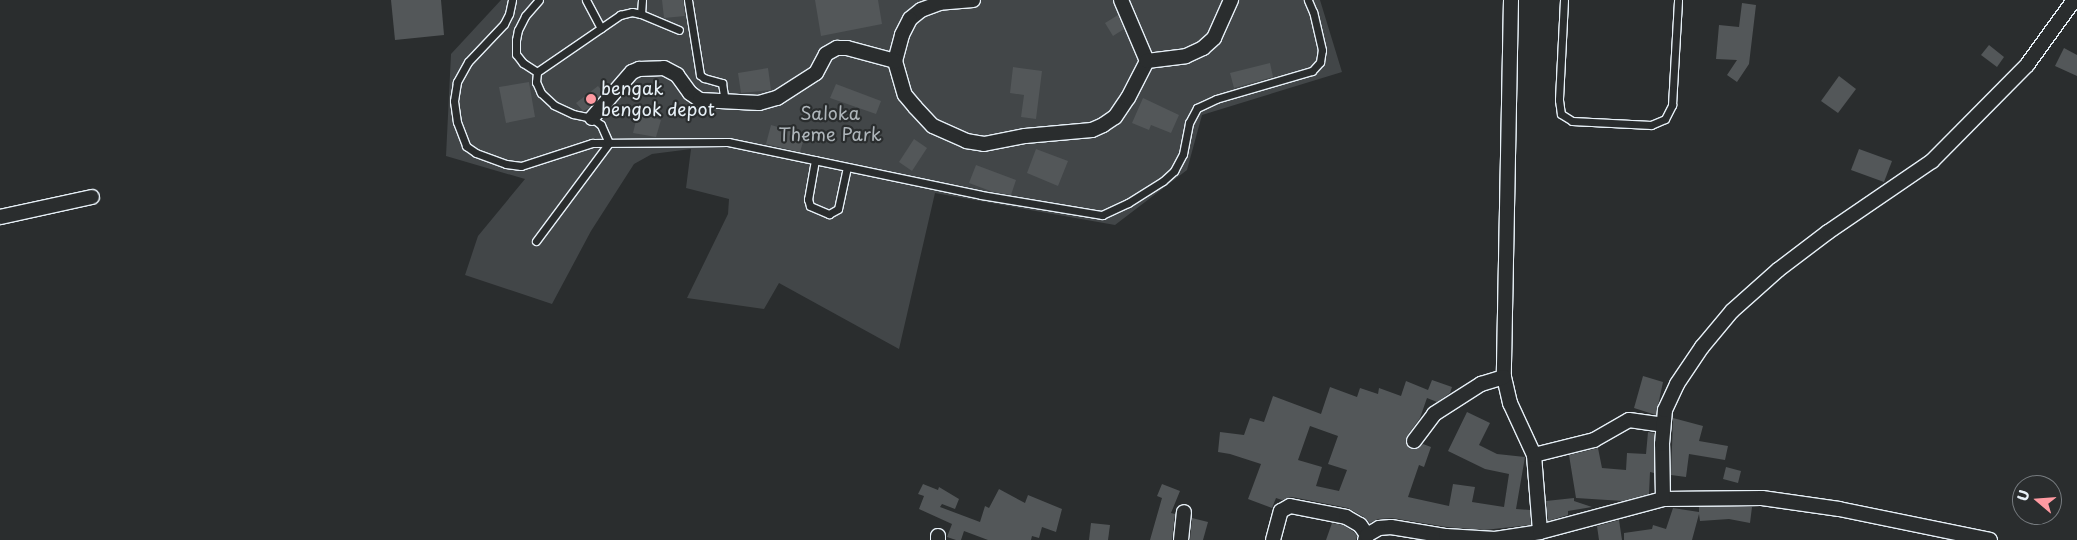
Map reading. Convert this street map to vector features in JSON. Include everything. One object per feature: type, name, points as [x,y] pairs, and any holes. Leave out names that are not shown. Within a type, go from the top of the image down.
[{"type":"street","points":[[973,0],[940,3],[921,10],[910,18],[902,35],[895,61],[905,95],[933,126],[966,141],[984,144],[1025,136],[1092,130],[1115,116],[1128,98],[1147,61]]},
{"type":"street","points":[[1121,0],[1147,61]]},
{"type":"street","points":[[1147,61],[1186,56],[1203,48],[1214,38],[1231,0]]},
{"type":"street","points":[[1511,0],[1504,377],[1510,403],[1534,455],[1540,532]]},
{"type":"street","points":[[1663,499],[1662,425],[1665,410],[1677,384],[1702,347],[1732,311],[1778,270],[1828,232],[1932,161],[2027,65],[2074,0]]},
{"type":"street","points":[[592,118],[632,72],[639,69],[664,68],[677,75],[690,94],[700,100],[759,103],[777,98],[816,72],[826,54],[837,48],[847,48],[895,61]]},
{"type":"street","points":[[0,217],[92,197]]},
{"type":"street","points":[[1414,441],[1434,414],[1481,384],[1504,377]]},
{"type":"street","points":[[1534,455],[1594,440],[1629,420],[1662,425]]},
{"type":"street","points":[[1273,540],[1281,511],[1290,506],[1346,517],[1360,525],[1366,537],[1378,528],[1391,527],[1446,536],[1496,539],[1540,532],[1663,499],[1762,498],[1839,509],[1990,540]]},
{"type":"street","points":[[1181,540],[1184,512]]},
{"type":"lane","points":[[512,0],[509,14],[504,24],[468,62],[458,82],[454,101],[461,137],[466,146],[476,153],[506,164],[521,166],[567,149],[592,143],[728,142],[981,195],[1102,215],[1128,203],[1163,181],[1174,171],[1183,154],[1189,123],[1198,108],[1216,98],[1312,71],[1320,62],[1322,50],[1313,12],[1308,0]]},
{"type":"lane","points":[[537,72],[523,63],[516,54],[516,40],[518,30],[525,16],[539,0]]},
{"type":"lane","points":[[586,0],[601,28]]},
{"type":"lane","points":[[641,14],[642,0]]},
{"type":"lane","points":[[688,0],[699,70],[704,78],[722,83],[724,102]]},
{"type":"lane","points":[[1564,0],[1561,114],[1572,121],[1651,125],[1665,119],[1672,105],[1678,0]]},
{"type":"lane","points":[[609,143],[601,125],[592,118],[573,114],[554,105],[541,94],[536,82],[537,72],[620,15],[632,12],[641,14],[679,30]]},
{"type":"lane","points":[[536,241],[609,143]]},
{"type":"lane","points":[[815,160],[808,199],[810,206],[829,214],[838,209],[848,167]]},
{"type":"green space","name":"Saloka Theme Park","points":[[501,0],[1320,0],[1342,72],[1202,115],[1187,170],[1115,225],[935,193],[899,349],[779,283],[764,309],[687,298],[728,214],[729,199],[686,188],[691,149],[652,154],[634,164],[591,231],[552,304],[465,275],[478,236],[525,179],[446,156],[451,54]]},
{"type":"building","points":[[391,0],[441,0],[444,35],[395,40]]},
{"type":"building","points":[[662,0],[683,0],[685,16],[664,18]]},
{"type":"building","points":[[815,0],[878,0],[882,24],[821,36]]},
{"type":"building","points":[[1742,3],[1756,5],[1749,64],[1737,82],[1727,75],[1737,60],[1716,59],[1719,25],[1739,27]]},
{"type":"building","points":[[1118,15],[1124,29],[1113,36],[1105,23]]},
{"type":"building","points":[[1989,45],[2004,57],[1997,67],[1981,55]]},
{"type":"building","points":[[2064,48],[2077,55],[2077,76],[2055,66]]},
{"type":"building","points":[[1270,63],[1273,77],[1234,88],[1230,73]]},
{"type":"building","points":[[1013,67],[1042,71],[1036,119],[1021,117],[1024,95],[1010,93]]},
{"type":"building","points":[[768,68],[771,90],[741,93],[738,73]]},
{"type":"building","points":[[1839,76],[1856,89],[1838,113],[1821,101]]},
{"type":"building","points":[[529,82],[535,117],[506,123],[499,87]]},
{"type":"building","points":[[836,84],[881,101],[876,114],[830,98]]},
{"type":"building","name":"bengak bengok depot","points":[[598,86],[603,92],[589,108],[583,111],[576,103]]},
{"type":"building","points":[[1143,98],[1179,115],[1171,133],[1151,125],[1149,130],[1132,123]]},
{"type":"building","points":[[638,113],[661,120],[656,137],[633,133]]},
{"type":"building","points":[[771,125],[805,135],[800,152],[766,144]]},
{"type":"building","points":[[914,139],[927,148],[912,171],[899,162]]},
{"type":"building","points":[[1036,149],[1068,161],[1058,186],[1027,173]]},
{"type":"building","points":[[1859,149],[1892,161],[1884,182],[1851,170]]},
{"type":"building","points":[[976,165],[1016,180],[1011,195],[993,192],[969,183]]},
{"type":"building","points":[[1643,376],[1663,382],[1656,415],[1634,408]]},
{"type":"building","points":[[1432,380],[1452,387],[1450,393],[1437,402],[1427,398],[1420,418],[1407,436],[1406,444],[1409,448],[1417,449],[1423,444],[1431,447],[1424,467],[1419,465],[1408,497],[1449,506],[1453,484],[1475,487],[1472,502],[1504,507],[1509,474],[1485,469],[1448,451],[1467,412],[1490,423],[1479,445],[1497,454],[1525,457],[1516,509],[1530,510],[1531,525],[1484,530],[1447,527],[1392,518],[1378,519],[1370,523],[1364,517],[1348,508],[1292,497],[1282,500],[1276,498],[1272,508],[1248,499],[1261,464],[1218,452],[1220,432],[1244,435],[1250,418],[1264,422],[1273,396],[1321,414],[1330,387],[1357,397],[1360,388],[1378,394],[1379,388],[1401,396],[1406,381],[1428,390]],"holes":[[[1310,426],[1338,436],[1328,464],[1347,470],[1339,491],[1316,486],[1322,467],[1298,460]]]},
{"type":"building","points":[[1673,418],[1703,426],[1699,441],[1728,446],[1725,460],[1689,454],[1686,477],[1671,475]]},
{"type":"building","points":[[1648,432],[1654,433],[1654,473],[1650,472],[1649,494],[1623,501],[1576,498],[1569,455],[1598,448],[1602,468],[1626,470],[1627,453],[1646,454]]},
{"type":"building","points":[[1726,467],[1741,471],[1738,483],[1723,479]]},
{"type":"building","points":[[923,484],[938,490],[939,487],[959,499],[955,509],[942,504],[940,507],[980,522],[985,506],[989,508],[999,489],[1025,503],[1028,495],[1062,509],[1056,532],[1042,527],[1039,538],[1032,536],[1031,540],[988,540],[964,531],[961,540],[947,537],[952,524],[919,509],[924,496],[918,494]]},
{"type":"building","points":[[1162,484],[1180,491],[1171,513],[1175,514],[1172,540],[1150,540],[1162,498],[1157,496]]},
{"type":"building","points":[[1574,498],[1574,501],[1592,507],[1568,511],[1568,515],[1548,521],[1546,501]]},
{"type":"building","points":[[1699,507],[1752,507],[1750,523],[1729,519],[1700,521],[1699,514],[1692,540],[1624,540],[1624,533],[1652,529],[1653,525],[1666,529],[1673,508],[1699,512]]},
{"type":"building","points":[[1192,518],[1208,522],[1203,540],[1190,540]]},
{"type":"building","points":[[1619,520],[1622,540],[1599,540],[1597,526]]},
{"type":"building","points":[[1091,523],[1110,525],[1108,540],[1089,540]]},
{"type":"building","points":[[1332,523],[1343,525],[1354,532],[1357,536],[1356,540],[1326,540]]},
{"type":"place","name":"bengak bengok depot","points":[[591,99]]}]
